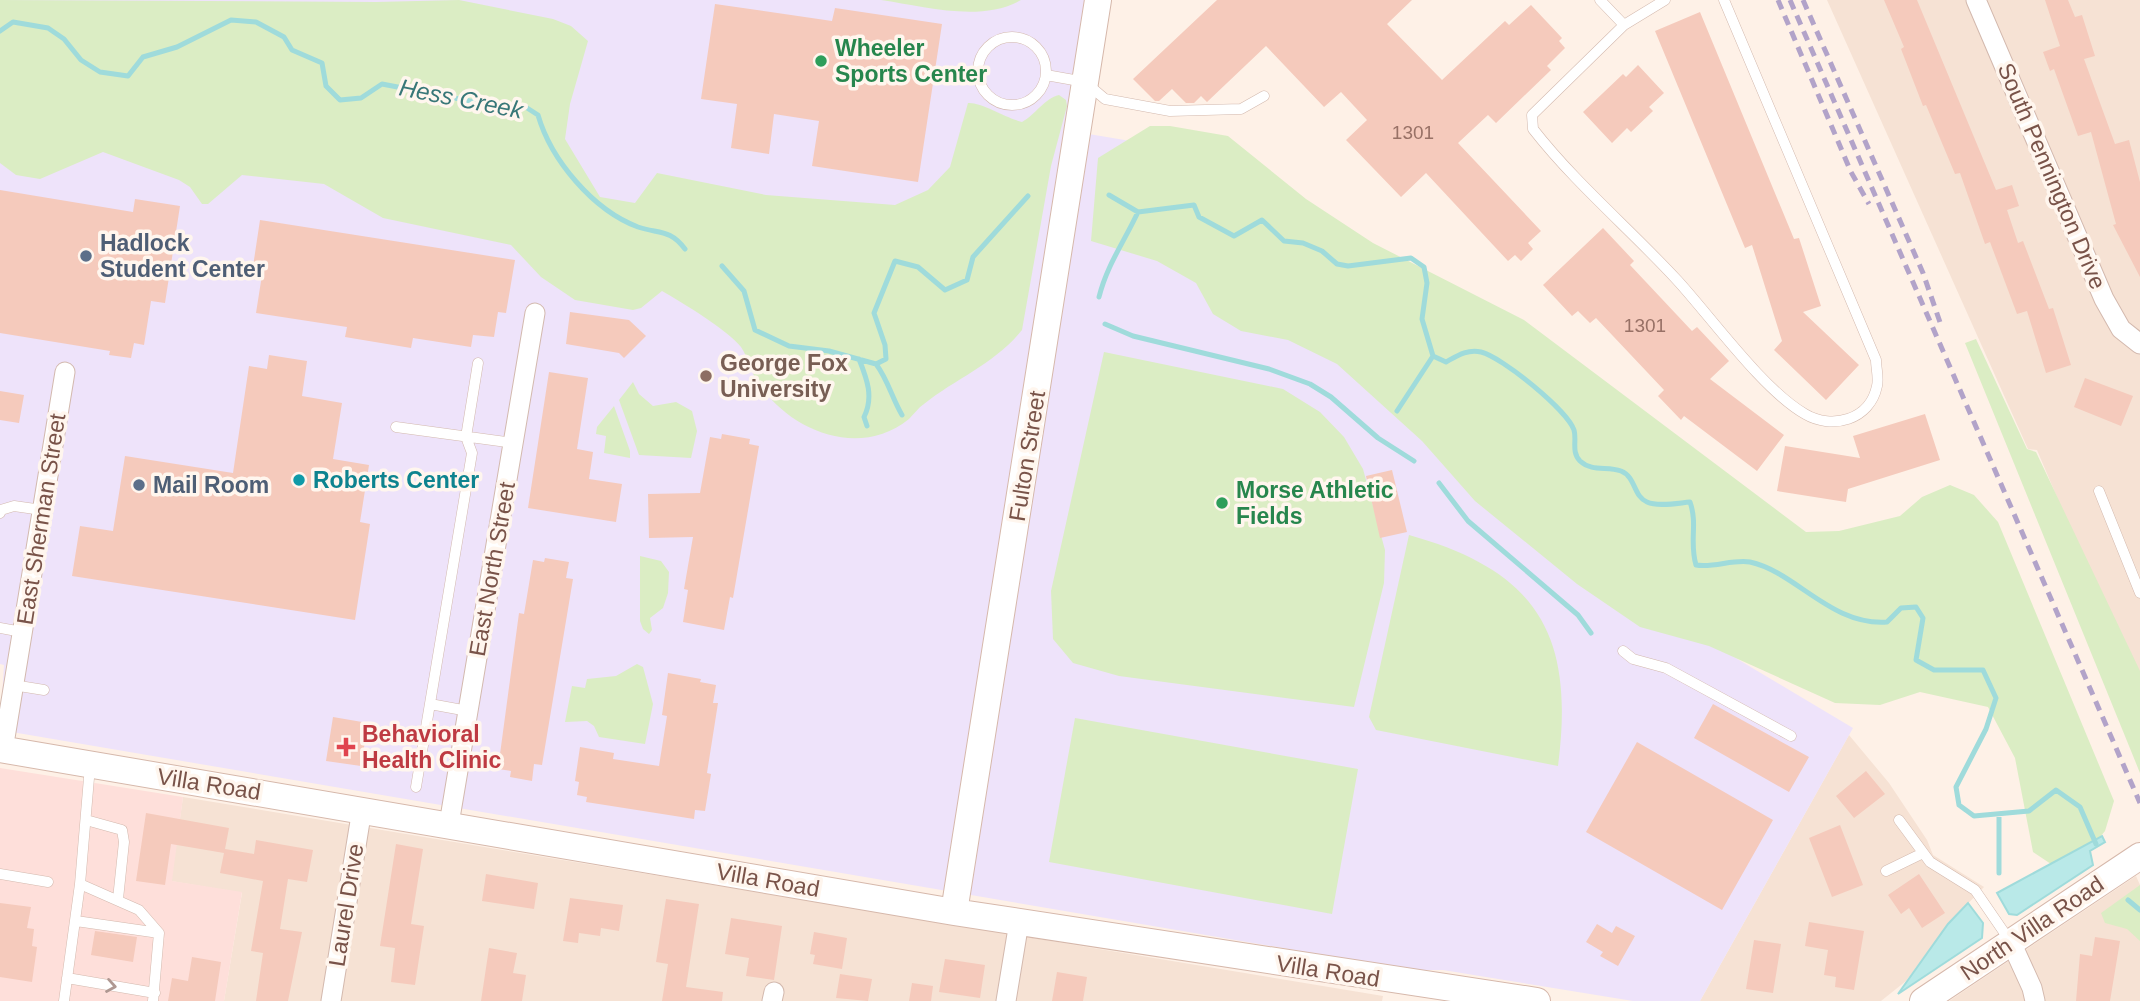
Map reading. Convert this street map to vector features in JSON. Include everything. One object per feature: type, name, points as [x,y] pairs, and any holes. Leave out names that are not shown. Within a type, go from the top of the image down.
[{"type":"main road","name":"Fulton Street","points":[[954,912],[1098,0]]},
{"type":"main road","name":"Villa Road","points":[[1,750],[362,809],[954,912],[1469,996],[1537,1001]]},
{"type":"main road","name":"North Villa Road","points":[[1923,1001],[2140,856]]},
{"type":"street","name":"South Pennington Drive","points":[[1976,0],[2104,299],[2121,328],[2140,344]]},
{"type":"street","name":"East North Street","points":[[449,824],[535,313]]},
{"type":"street","name":"East Sherman Street","points":[[1,750],[65,372]]},
{"type":"street","name":"Laurel Drive","points":[[331,1001],[362,809]]},
{"type":"street","points":[[1006,1001],[1019,922]]},
{"type":"street","points":[[2011,942],[2035,1001]]},
{"type":"lane","points":[[1600,0],[1624,25]]},
{"type":"lane","points":[[1665,0],[1624,25],[1532,115],[1533,129],[1675,278],[1769,384],[1804,414],[1824,422],[1842,423],[1868,404],[1877,386],[1876,360],[1724,0]]},
{"type":"lane","points":[[1003,37],[1016,37],[1029,41],[1040,50],[1046,75],[1042,88],[1033,98],[1021,104],[1007,105],[995,101],[985,92],[978,66],[982,54],[991,44],[1003,37]]},
{"type":"lane","points":[[1046,75],[1086,82],[1105,99],[1170,111],[1241,109],[1264,96]]},
{"type":"lane","points":[[416,787],[472,453],[466,437],[478,363]]},
{"type":"lane","points":[[396,427],[514,443]]},
{"type":"lane","points":[[2099,491],[2140,593]]},
{"type":"lane","points":[[0,513],[1,510],[14,506],[42,510]]},
{"type":"lane","points":[[0,628],[22,632]]},
{"type":"lane","points":[[1623,651],[1633,659],[1666,668],[1791,736]]},
{"type":"lane","points":[[13,685],[44,690]]},
{"type":"lane","points":[[430,704],[468,711]]},
{"type":"lane","points":[[64,1001],[80,884],[90,765]]},
{"type":"lane","points":[[86,820],[122,830],[124,842],[117,899]]},
{"type":"lane","points":[[1899,820],[1923,853],[1942,870],[1975,890],[2011,942]]},
{"type":"lane","points":[[1885,871],[1923,853]]},
{"type":"lane","points":[[0,874],[48,882]]},
{"type":"lane","points":[[67,978],[154,997],[159,933],[139,911],[80,884]]},
{"type":"lane","points":[[75,921],[159,933]]},
{"type":"shaded area","name":"George Fox University","points":[[0,0],[1085,0],[1065,130],[1184,150],[1642,602],[1853,728],[1700,1001],[1633,1001],[1443,970],[1412,970],[0,730],[4,665],[0,664]]},
{"type":"shaded area","points":[[1827,0],[2140,0],[2140,693],[2037,450],[2028,449]]},
{"type":"shaded area","points":[[1849,735],[1889,783],[1927,840],[1933,855],[1984,887],[1948,924],[1906,981],[1881,1001],[1700,1001]]},
{"type":"shaded area","points":[[0,768],[183,797],[172,881],[242,892],[224,1001],[0,1001]]},
{"type":"shaded area","points":[[183,797],[1383,996],[1382,1001],[224,1001],[242,893],[171,881]]},
{"type":"shaded area","points":[[2136,876],[2140,885],[2140,1001],[1949,1001]]},
{"type":"green space","points":[[0,0],[459,0],[553,19],[571,26],[588,41],[570,104],[565,139],[600,197],[635,203],[657,173],[766,195],[895,205],[928,190],[950,167],[968,103],[1022,122],[1059,95],[1066,100],[1067,106],[1051,166],[1022,330],[1000,352],[920,407],[909,419],[889,431],[868,437],[847,438],[825,434],[787,413],[770,398],[757,381],[735,340],[662,291],[641,308],[633,310],[575,300],[541,277],[511,245],[383,218],[324,184],[242,175],[208,204],[202,204],[190,187],[179,180],[103,152],[40,179],[16,175],[0,163]]},
{"type":"green space","points":[[881,0],[1021,0],[988,11],[970,12]]},
{"type":"green space","points":[[1150,126],[1170,126],[1228,136],[1306,199],[1373,243],[1524,320],[1806,532],[1839,531],[1900,516],[1922,497],[1950,485],[1974,495],[1998,522],[2114,801],[2105,831],[2096,842],[2051,864],[2033,852],[2015,758],[1988,707],[1920,692],[1880,705],[1835,703],[1709,646],[1640,627],[1577,584],[1475,501],[1422,441],[1337,364],[1288,340],[1241,331],[1213,314],[1196,283],[1157,261],[1091,241],[1098,158]]},
{"type":"green space","points":[[1976,339],[2027,449],[2036,452],[2140,671],[2140,773],[1965,343]]},
{"type":"green space","name":"Morse Athletic Fields","points":[[1104,352],[1283,389],[1320,412],[1344,437],[1363,469],[1385,550],[1384,583],[1354,707],[1119,676],[1073,663],[1053,639],[1051,591]]},
{"type":"green space","points":[[633,382],[639,394],[653,406],[676,402],[692,411],[697,431],[691,458],[639,455],[619,400]]},
{"type":"green space","points":[[614,406],[630,458],[604,453],[606,436],[596,434],[597,427]]},
{"type":"green space","name":"Morse Athletic Fields","points":[[1409,535],[1453,550],[1489,568],[1517,589],[1538,615],[1552,645],[1560,680],[1562,720],[1558,766],[1376,730],[1369,717]]},
{"type":"green space","points":[[640,556],[661,561],[669,572],[668,593],[663,608],[650,618],[652,630],[649,634],[640,621]]},
{"type":"green space","points":[[637,664],[643,667],[653,704],[645,744],[599,737],[594,726],[587,721],[565,722],[572,686],[585,688],[587,679],[616,676]]},
{"type":"green space","points":[[1075,718],[1358,769],[1332,914],[1049,862]]},
{"type":"green space","points":[[2140,885],[2140,941],[2127,929],[2105,923],[2101,913]]},
{"type":"water","points":[[2102,836],[2105,842],[2090,851],[2093,865],[2017,915],[2009,914],[1997,893]]},
{"type":"water","points":[[1968,903],[1983,923],[1982,938],[1898,994],[1948,924]]},
{"type":"building","points":[[1217,0],[1412,0],[1387,24],[1442,80],[1505,21],[1509,25],[1531,5],[1562,38],[1559,41],[1565,48],[1547,66],[1551,70],[1496,123],[1488,115],[1458,143],[1541,231],[1528,243],[1533,249],[1521,261],[1515,255],[1508,261],[1426,173],[1401,197],[1346,140],[1367,120],[1341,92],[1324,107],[1266,46],[1207,102],[1201,96],[1194,103],[1186,103],[1172,89],[1159,101],[1155,101],[1133,79]]},
{"type":"building","points":[[1884,0],[1917,0],[1996,190],[2012,185],[2019,206],[2007,210],[2018,243],[2023,241],[2049,309],[2053,308],[2071,365],[2046,373],[2027,311],[2017,314],[1990,242],[1985,244],[1960,173],[1955,174],[1926,105],[1923,106],[1901,49],[1904,47]]},
{"type":"building","points":[[2045,0],[2068,0],[2075,17],[2082,15],[2095,56],[2084,59],[2115,144],[2129,140],[2140,182],[2140,277],[2113,225],[2116,224],[2091,132],[2078,136],[2054,69],[2050,71],[2043,52],[2060,46]]},
{"type":"building","name":"Wheeler Sports Center","points":[[715,4],[832,21],[835,8],[942,24],[918,182],[812,166],[819,121],[774,114],[769,154],[731,148],[737,104],[701,99]]},
{"type":"building","points":[[1700,12],[1794,239],[1799,238],[1821,306],[1803,312],[1859,365],[1826,400],[1774,350],[1782,341],[1752,245],[1745,248],[1655,31]]},
{"type":"building","points":[[1638,65],[1664,93],[1649,107],[1653,111],[1631,132],[1627,128],[1612,143],[1583,112],[1623,74],[1626,77]]},
{"type":"building","name":"Hadlock Student Center","points":[[0,190],[133,212],[135,199],[180,206],[165,303],[151,301],[144,345],[134,343],[131,358],[109,355],[110,351],[0,333]]},
{"type":"building","points":[[260,220],[515,260],[506,313],[498,312],[494,337],[473,335],[471,347],[413,338],[411,348],[345,337],[347,327],[256,313],[262,275],[252,273]]},
{"type":"building","points":[[1603,228],[1634,261],[1630,265],[1692,331],[1697,327],[1729,361],[1710,379],[1784,435],[1757,471],[1684,416],[1681,420],[1658,396],[1664,390],[1596,318],[1590,323],[1578,311],[1572,316],[1543,285]]},
{"type":"building","points":[[570,312],[629,320],[646,336],[624,358],[619,353],[566,344]]},
{"type":"building","name":"Roberts Center","points":[[269,355],[307,361],[302,396],[342,403],[333,459],[369,465],[360,522],[370,524],[355,620],[72,576],[80,526],[113,531],[125,456],[233,473],[249,366],[267,369]]},
{"type":"building","points":[[549,372],[588,378],[577,449],[593,452],[589,479],[622,484],[616,522],[528,508]]},
{"type":"building","points":[[2085,378],[2133,396],[2121,426],[2074,407]]},
{"type":"building","points":[[0,391],[24,395],[19,423],[0,420]]},
{"type":"building","points":[[1925,414],[1940,460],[1848,489],[1846,502],[1777,491],[1785,446],[1860,458],[1853,436]]},
{"type":"building","points":[[722,434],[750,439],[749,444],[759,446],[733,598],[730,597],[724,630],[683,622],[688,590],[684,589],[693,537],[649,538],[648,494],[700,493],[710,437],[721,439]]},
{"type":"building","points":[[1392,470],[1407,532],[1380,538],[1366,476]]},
{"type":"building","points":[[545,558],[569,562],[566,578],[573,579],[542,765],[534,764],[532,781],[510,777],[511,771],[498,769],[519,613],[524,614],[533,560],[544,562]]},
{"type":"building","points":[[668,673],[701,679],[700,682],[716,685],[713,703],[718,703],[707,773],[711,774],[705,811],[695,810],[694,819],[586,802],[587,797],[577,795],[579,782],[575,781],[580,747],[614,753],[613,759],[659,766],[667,716],[662,715]]},
{"type":"building","points":[[1713,704],[1809,757],[1789,792],[1694,738]]},
{"type":"building","name":"Behavioral Health Clinic","points":[[333,717],[368,723],[361,766],[326,761]]},
{"type":"building","points":[[1637,742],[1773,820],[1722,910],[1586,832]]},
{"type":"building","points":[[1866,771],[1885,794],[1854,818],[1836,796]]},
{"type":"building","points":[[146,813],[229,828],[225,849],[254,854],[256,840],[313,850],[307,882],[288,879],[280,929],[302,932],[288,1001],[256,1001],[263,953],[251,951],[263,881],[220,873],[224,853],[171,844],[165,885],[136,881]]},
{"type":"building","points":[[1840,825],[1863,885],[1832,897],[1809,838]]},
{"type":"building","points":[[396,844],[423,849],[411,924],[424,926],[415,985],[391,982],[395,948],[380,946]]},
{"type":"building","points":[[486,874],[538,883],[534,909],[482,901]]},
{"type":"building","points":[[1919,874],[1945,913],[1922,928],[1909,908],[1901,914],[1888,895]]},
{"type":"building","points":[[570,898],[623,905],[619,931],[601,928],[600,936],[579,933],[578,943],[563,941]]},
{"type":"building","points":[[666,899],[699,904],[686,987],[723,992],[722,1001],[662,1001],[668,964],[656,962]]},
{"type":"building","points":[[0,903],[31,907],[27,928],[34,929],[32,946],[37,947],[32,982],[0,977]]},
{"type":"building","points":[[731,918],[782,926],[774,980],[746,976],[749,958],[725,954]]},
{"type":"building","points":[[1809,922],[1864,931],[1854,990],[1835,987],[1836,977],[1824,975],[1828,950],[1805,946]]},
{"type":"building","points":[[1597,924],[1612,933],[1616,926],[1635,936],[1618,966],[1600,956],[1603,952],[1586,942]]},
{"type":"building","points":[[95,931],[137,937],[133,962],[91,955]]},
{"type":"building","points":[[814,932],[847,938],[842,969],[813,964],[815,955],[810,954]]},
{"type":"building","points":[[2095,937],[2120,941],[2110,1001],[2076,1001],[2080,954],[2092,956]]},
{"type":"building","points":[[1754,940],[1781,944],[1773,993],[1746,989]]},
{"type":"building","points":[[489,948],[517,953],[513,973],[526,975],[522,1001],[481,1001]]},
{"type":"building","points":[[192,957],[221,962],[215,1001],[168,1001],[172,978],[188,981]]},
{"type":"building","points":[[945,959],[985,965],[980,998],[939,992]]},
{"type":"building","points":[[1057,972],[1087,977],[1083,1001],[1052,1001]]},
{"type":"building","points":[[840,974],[872,979],[868,1001],[836,998]]},
{"type":"building","points":[[912,983],[933,986],[931,1001],[909,1001]]},
{"type":"waterway","name":"Hess Creek","points":[[0,31],[13,22],[48,28],[64,39],[81,60],[100,72],[128,76],[143,57],[177,47],[231,20],[256,22],[284,37],[292,50],[322,63],[326,86],[340,100],[361,98],[382,84],[470,101],[524,106],[538,115],[563,166],[590,196],[621,219],[638,227],[669,235],[685,249]]},
{"type":"waterway","name":"Hess Creek","points":[[1109,195],[1138,212],[1194,205],[1199,217],[1234,236],[1262,220],[1284,241],[1303,243],[1322,251],[1337,264],[1348,266],[1411,258],[1424,267],[1427,283],[1422,319],[1433,356],[1446,362],[1471,351],[1491,356],[1533,385],[1569,421],[1574,430],[1576,454],[1580,461],[1590,467],[1626,474],[1639,495],[1647,502],[1690,502],[1696,565],[1750,562],[1783,576],[1848,616],[1867,621],[1887,622],[1901,608],[1916,607],[1923,618],[1916,660],[1934,670],[1983,670],[1996,698],[1986,729],[1956,787],[1959,805],[1974,816],[2029,811],[2056,790],[2080,807],[2096,844]]},
{"type":"waterway","name":"Hess Creek","points":[[722,266],[744,291],[755,330],[789,346],[829,351],[876,364],[886,359],[885,345],[874,313],[895,261],[918,267],[945,290],[967,280],[973,257],[1028,196]]},
{"type":"waterway","points":[[1099,297],[1111,264],[1138,212]]},
{"type":"waterway","points":[[1105,324],[1133,336],[1269,369],[1310,384],[1331,397],[1378,438],[1414,461]]},
{"type":"waterway","points":[[1397,411],[1433,356]]},
{"type":"waterway","points":[[859,359],[868,388],[869,402],[864,417],[867,426]]},
{"type":"waterway","points":[[876,364],[902,415]]},
{"type":"waterway","points":[[1439,483],[1468,521],[1578,615],[1591,633]]},
{"type":"waterway","points":[[1999,814],[1999,873]]},
{"type":"waterway","name":"Hess Creek","points":[[2128,900],[2140,910]]},
{"type":"railway","points":[[1778,0],[1851,172],[1869,204]]},
{"type":"railway","points":[[1790,0],[2140,803]]},
{"type":"railway","points":[[1803,0],[1923,273],[1942,328]]},
{"type":"place","name":"Wheeler Sports Center","points":[[821,61]]},
{"type":"place","name":"Hadlock Student Center","points":[[86,256]]},
{"type":"place","name":"George Fox University","points":[[706,376]]},
{"type":"place","name":"Roberts Center","points":[[299,480]]},
{"type":"place","name":"Mail Room","points":[[139,485]]},
{"type":"place","name":"Morse Athletic Fields","points":[[1222,503]]},
{"type":"place","name":"Behavioral Health Clinic","points":[[346,747]]}]
